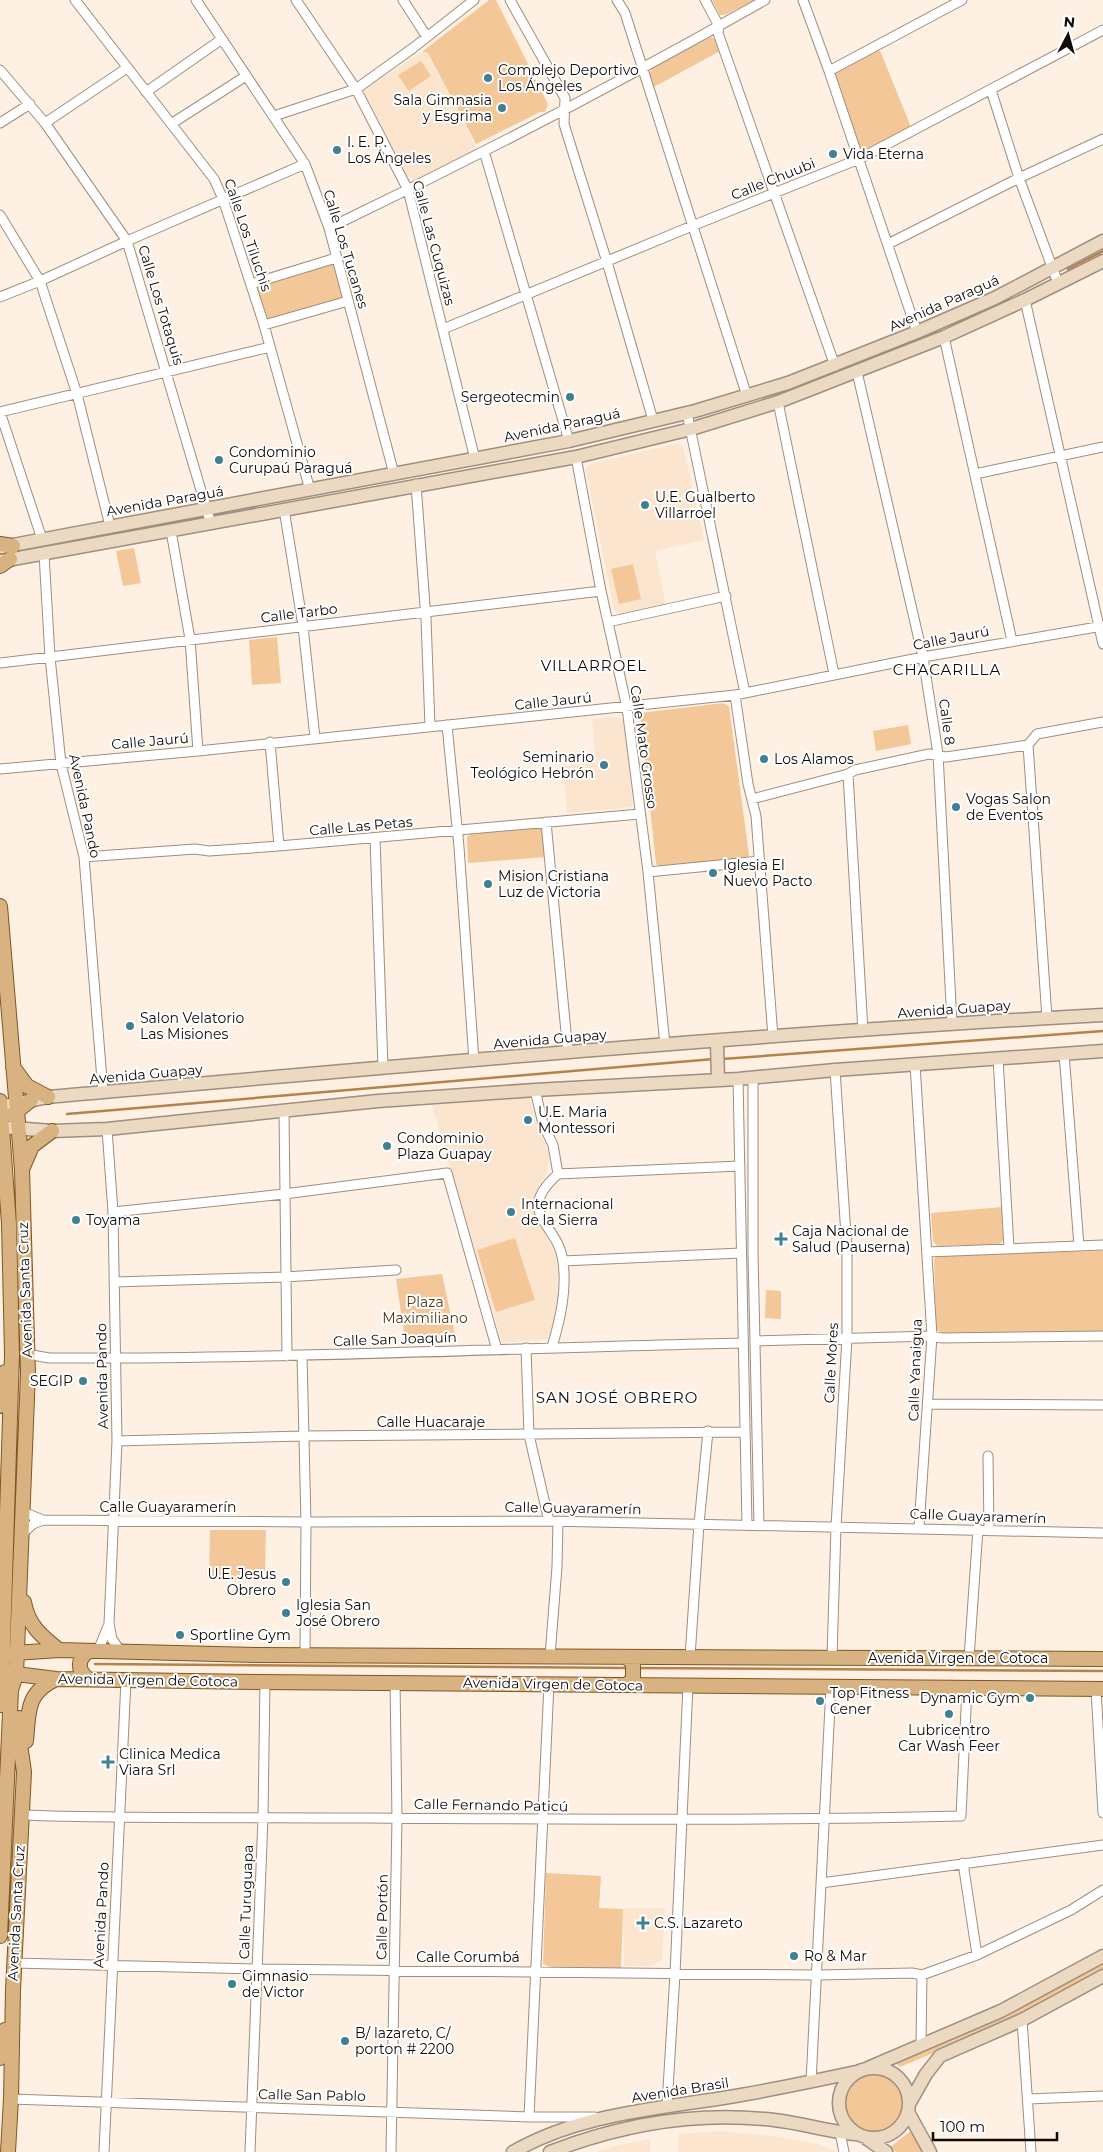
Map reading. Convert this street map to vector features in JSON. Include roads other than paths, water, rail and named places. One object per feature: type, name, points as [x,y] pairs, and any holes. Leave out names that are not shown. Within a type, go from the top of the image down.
[{"type":"main road","name":"Avenida Paraguá","points":[[4,554],[42,539],[569,441],[687,413],[747,396],[835,366],[917,332],[995,298],[1103,241]]},
{"type":"main road","name":"Avenida Paraguá","points":[[4,554],[44,554],[211,524],[416,484],[576,456],[691,429],[778,402],[944,337],[1026,300],[1103,261]]},
{"type":"main road","name":"Avenida Santa Cruz","points":[[0,906],[17,1107],[6,1127],[2,1167],[9,1224],[12,1403],[6,1603],[7,1653],[0,1736]]},
{"type":"main road","name":"Avenida Guapay","points":[[31,1100],[103,1092],[665,1045],[717,1046],[773,1037],[1103,1015]]},
{"type":"main road","points":[[717,1046],[718,1080]]},
{"type":"main road","points":[[6,1127],[52,1131],[107,1129],[378,1101],[535,1090],[738,1080],[835,1070],[1103,1051]]},
{"type":"main road","points":[[13,1067],[27,1086],[48,1097]]},
{"type":"main road","points":[[0,1101],[15,1088]]},
{"type":"main road","points":[[0,1107],[17,1107],[31,1100]]},
{"type":"main road","name":"Avenida Santa Cruz","points":[[0,1101],[6,1127],[22,1170],[28,1374],[20,1583],[7,1653]]},
{"type":"main road","points":[[22,1170],[32,1146],[52,1131]]},
{"type":"main road","points":[[0,1406],[10,1327]]},
{"type":"main road","points":[[20,1583],[26,1615],[31,1625],[39,1635],[59,1650]]},
{"type":"main road","points":[[0,1587],[6,1603]]},
{"type":"main road","name":"Avenida Virgen de Cotoca","points":[[7,1653],[59,1650],[305,1655],[550,1656],[637,1660],[690,1657],[1103,1659]]},
{"type":"main road","points":[[88,1679],[82,1675],[79,1665],[81,1658],[93,1651]]},
{"type":"main road","points":[[637,1660],[637,1682]]},
{"type":"main road","name":"Avenida Santa Cruz","points":[[6,1673],[20,1691],[18,1730],[24,1772],[12,1990],[11,2099],[8,2152]]},
{"type":"main road","name":"Avenida Santa Cruz","points":[[0,1936],[11,1690],[6,1673]]},
{"type":"main road","name":"Avenida Virgen de Cotoca","points":[[6,1673],[56,1679],[549,1684],[637,1682],[688,1685],[1100,1689]]},
{"type":"main road","points":[[24,1772],[30,1703],[39,1689],[56,1679]]},
{"type":"main road","points":[[886,2152],[845,2124],[838,2105],[842,2086],[862,2070],[1001,2011],[1103,1956]]},
{"type":"main road","points":[[861,2136],[879,2138],[891,2134],[903,2123],[926,2074],[940,2056],[1022,2020],[1103,1976]]},
{"type":"main road","points":[[0,2058],[12,1990]]},
{"type":"main road","points":[[862,2070],[885,2070],[896,2075],[906,2088],[909,2108],[930,2152]]},
{"type":"main road","name":"Avenida Brasil","points":[[513,2152],[572,2127],[612,2117],[667,2105],[728,2097],[811,2082],[862,2070]]},
{"type":"main road","name":"Avenida Brasil","points":[[550,2152],[578,2141],[627,2127],[700,2117],[775,2120],[861,2136]]},
{"type":"street","name":"Calle Los Tiluchis","points":[[75,0],[214,179],[223,200],[264,325],[310,490]]},
{"type":"street","name":"Calle Los Tucanes","points":[[196,0],[305,164],[329,228],[394,474]]},
{"type":"street","name":"Calle Las Cuquizas","points":[[296,0],[356,88],[408,190],[475,458]]},
{"type":"street","points":[[404,0],[428,37]]},
{"type":"street","points":[[274,116],[356,88],[428,37],[474,0]]},
{"type":"street","points":[[510,0],[565,98],[564,124],[608,262],[653,420]]},
{"type":"street","points":[[617,0],[625,13],[747,396]]},
{"type":"street","points":[[705,0],[719,26],[718,33],[776,193],[835,366]]},
{"type":"street","points":[[329,228],[564,110],[765,0]]},
{"type":"street","points":[[803,0],[830,71],[917,332]]},
{"type":"street","points":[[830,71],[962,0]]},
{"type":"street","name":"Calle Chuubi","points":[[443,329],[859,159],[1103,30]]},
{"type":"street","points":[[146,92],[222,39]]},
{"type":"street","points":[[45,123],[127,68]]},
{"type":"street","name":"Calle Los Totaquis","points":[[0,70],[45,123],[127,241],[211,524]]},
{"type":"street","points":[[171,124],[246,76]]},
{"type":"street","points":[[991,90],[1019,178],[1058,283]]},
{"type":"street","points":[[0,123],[30,104]]},
{"type":"street","points":[[888,244],[1103,138]]},
{"type":"street","points":[[484,151],[569,441]]},
{"type":"street","points":[[0,297],[305,164]]},
{"type":"street","points":[[0,216],[40,281],[77,394],[110,526]]},
{"type":"street","points":[[251,284],[336,258]]},
{"type":"street","points":[[1026,300],[1101,626],[1103,644]]},
{"type":"street","points":[[264,325],[348,301]]},
{"type":"street","points":[[944,337],[1012,640]]},
{"type":"street","points":[[42,539],[0,412],[270,347]]},
{"type":"street","name":"Calle 8","points":[[857,372],[924,657],[938,754],[952,1024]]},
{"type":"street","points":[[778,402],[834,674]]},
{"type":"street","points":[[687,413],[745,693]]},
{"type":"street","points":[[975,474],[1103,447]]},
{"type":"street","name":"Calle Mato Grosso","points":[[576,456],[601,591],[627,708],[648,872],[665,1045]]},
{"type":"street","points":[[416,484],[430,726]]},
{"type":"street","points":[[284,509],[303,626],[315,738]]},
{"type":"street","points":[[171,531],[190,639],[198,751]]},
{"type":"street","name":"Avenida Pando","points":[[44,554],[50,657],[60,764],[84,857],[103,1092]]},
{"type":"street","name":"Calle Tarbo","points":[[0,663],[601,591]]},
{"type":"street","points":[[608,622],[726,596]]},
{"type":"street","name":"Calle Jaurú","points":[[0,769],[627,708],[735,695],[1012,640],[1101,626]]},
{"type":"street","points":[[735,695],[748,784],[756,816],[773,1037]]},
{"type":"street","points":[[752,799],[848,774],[864,768],[929,754],[938,754],[946,757],[1028,745],[1037,734],[1103,722]]},
{"type":"street","points":[[447,725],[458,832],[474,1061]]},
{"type":"street","points":[[270,742],[279,846]]},
{"type":"street","points":[[1028,745],[1047,1018]]},
{"type":"street","points":[[848,774],[863,1031]]},
{"type":"street","name":"Calle Las Petas","points":[[84,857],[195,849],[209,851],[279,846],[458,832],[640,814]]},
{"type":"street","points":[[546,822],[568,1053]]},
{"type":"street","points":[[374,838],[384,1068]]},
{"type":"street","points":[[648,872],[760,861]]},
{"type":"street","points":[[1064,1053],[1079,1246]]},
{"type":"street","points":[[998,1058],[1009,1248]]},
{"type":"street","name":"Calle Yanaigua","points":[[915,1064],[932,1336],[920,1527]]},
{"type":"street","name":"Calle Mores","points":[[832,1657],[836,1527],[847,1338],[846,1250],[835,1070]]},
{"type":"street","points":[[753,1078],[753,1209],[759,1525]]},
{"type":"street","points":[[738,1080],[747,1525]]},
{"type":"street","points":[[535,1090],[543,1124],[554,1146],[558,1174]]},
{"type":"street","points":[[284,1112],[287,1356]]},
{"type":"street","name":"Avenida Pando","points":[[107,1129],[113,1212],[116,1358],[116,1441],[109,1624],[112,1639],[121,1652]]},
{"type":"street","points":[[552,1347],[561,1312],[563,1261],[560,1249],[539,1212],[538,1205],[543,1189],[558,1174],[740,1166]]},
{"type":"street","points":[[113,1212],[284,1194],[447,1173],[497,1350]]},
{"type":"street","points":[[740,1210],[753,1209]]},
{"type":"street","points":[[927,1252],[1103,1246]]},
{"type":"street","points":[[563,1261],[741,1254]]},
{"type":"street","points":[[114,1282],[396,1270]]},
{"type":"street","points":[[756,1341],[932,1336],[941,1338],[1103,1336]]},
{"type":"street","name":"Calle San Joaquín","points":[[27,1354],[49,1358],[302,1356],[552,1347],[743,1343]]},
{"type":"street","points":[[526,1348],[529,1435],[554,1521],[558,1567],[550,1656]]},
{"type":"street","points":[[302,1356],[306,1522],[305,1655]]},
{"type":"street","points":[[28,1374],[49,1358]]},
{"type":"street","points":[[743,1370],[756,1370]]},
{"type":"street","points":[[928,1404],[1103,1405]]},
{"type":"street","points":[[690,1657],[699,1524],[708,1431]]},
{"type":"street","name":"Calle Huacaraje","points":[[116,1441],[304,1436],[745,1432]]},
{"type":"street","points":[[988,1456],[989,1530]]},
{"type":"street","name":"Calle Guayaramerín","points":[[23,1512],[43,1520],[554,1521],[920,1527],[1103,1533]]},
{"type":"street","points":[[22,1534],[33,1524],[43,1520]]},
{"type":"street","points":[[969,1658],[978,1529]]},
{"type":"street","name":"Avenida Pando","points":[[93,1651],[105,1638],[109,1624]]},
{"type":"street","name":"Avenida Pando","points":[[104,2152],[126,1680]]},
{"type":"street","name":"Calle Turuguapa","points":[[250,2152],[263,1817],[265,1682]]},
{"type":"street","name":"Calle Portón","points":[[391,2152],[397,1818],[395,1682]]},
{"type":"street","points":[[529,2117],[549,1684]]},
{"type":"street","points":[[667,2105],[688,1685]]},
{"type":"street","points":[[811,2082],[831,1686]]},
{"type":"street","name":"Calle Fernando Paticú","points":[[21,1815],[119,1818],[263,1817],[542,1820],[824,1820],[961,1816],[967,1688]]},
{"type":"street","points":[[1100,1689],[1103,1813]]},
{"type":"street","points":[[821,1882],[1103,1845]]},
{"type":"street","points":[[963,1863],[977,1955]]},
{"type":"street","name":"Calle Corumbá","points":[[14,1963],[395,1971],[817,1975],[912,1972],[922,1975],[977,1955],[1071,1910],[1103,1890]]},
{"type":"street","points":[[921,2044],[922,1975]]},
{"type":"street","points":[[1022,2020],[1031,2152]]},
{"type":"street","points":[[1028,2099],[1103,2096]]},
{"type":"street","name":"Calle San Pablo","points":[[11,2099],[529,2117],[612,2117]]},
{"type":"street","points":[[840,2133],[844,2152]]},
{"type":"waterway","points":[[1068,269],[1103,251]]},
{"type":"waterway","points":[[722,1059],[1103,1031]]},
{"type":"waterway","points":[[67,1114],[714,1059]]},
{"type":"waterway","points":[[95,1664],[629,1668]]},
{"type":"waterway","points":[[637,1668],[1103,1671]]},
{"type":"place","name":"Complejo Deportivo Los Ángeles","points":[[488,78]]},
{"type":"place","name":"Sala Gimnasia y Esgrima","points":[[502,108]]},
{"type":"place","name":"I. E. P. Los Ángeles","points":[[337,150]]},
{"type":"place","name":"Vida Eterna","points":[[833,154]]},
{"type":"place","name":"Sergeotecmin","points":[[570,397]]},
{"type":"place","name":"Condominio Curupaú Paraguá","points":[[219,460]]},
{"type":"place","name":"U.E. Gualberto Villarroel","points":[[645,505]]},
{"type":"place","name":"Los Alamos","points":[[764,759]]},
{"type":"place","name":"Seminario Teológico Hebrón","points":[[604,765]]},
{"type":"place","name":"Vogas Salon de Eventos","points":[[956,807]]},
{"type":"place","name":"Iglesia El Nuevo Pacto","points":[[713,873]]},
{"type":"place","name":"Mision Cristiana Luz de Victoria","points":[[488,884]]},
{"type":"place","name":"Salon Velatorio Las Misiones","points":[[130,1026]]},
{"type":"place","name":"U.E. Maria Montessori","points":[[528,1120]]},
{"type":"place","name":"Condominio Plaza Guapay","points":[[387,1146]]},
{"type":"place","name":"Internacional de la Sierra","points":[[511,1212]]},
{"type":"place","name":"Toyama","points":[[76,1220]]},
{"type":"place","name":"Caja Nacional de Salud (Pauserna)","points":[[781,1239]]},
{"type":"place","name":"SEGIP","points":[[83,1381]]},
{"type":"place","name":"U.E. Jesus Obrero","points":[[286,1582]]},
{"type":"place","name":"Iglesia San José Obrero","points":[[286,1613]]},
{"type":"place","name":"Sportline Gym","points":[[180,1635]]},
{"type":"place","name":"Dynamic Gym","points":[[1030,1698]]},
{"type":"place","name":"Top Fitness Cener","points":[[820,1701]]},
{"type":"place","name":"Lubricentro Car Wash Feer","points":[[949,1714]]},
{"type":"place","name":"Clinica Medica Viara Srl","points":[[108,1762]]},
{"type":"place","name":"C.S. Lazareto","points":[[643,1923]]},
{"type":"place","name":"Ro & Mar","points":[[794,1956]]},
{"type":"place","name":"Gimnasio de Victor","points":[[232,1984]]},
{"type":"place","name":"B/ lazareto, C/ porton # 2200","points":[[345,2041]]},
{"type":"district","name":"VILLARROEL","points":[[594,666]]},
{"type":"district","name":"CHACARILLA","points":[[947,670]]},
{"type":"district","name":"SAN JOSÉ OBRERO","points":[[617,1398]]},
{"type":"park label","name":"Plaza Maximiliano","points":[[425,1310]]}]
